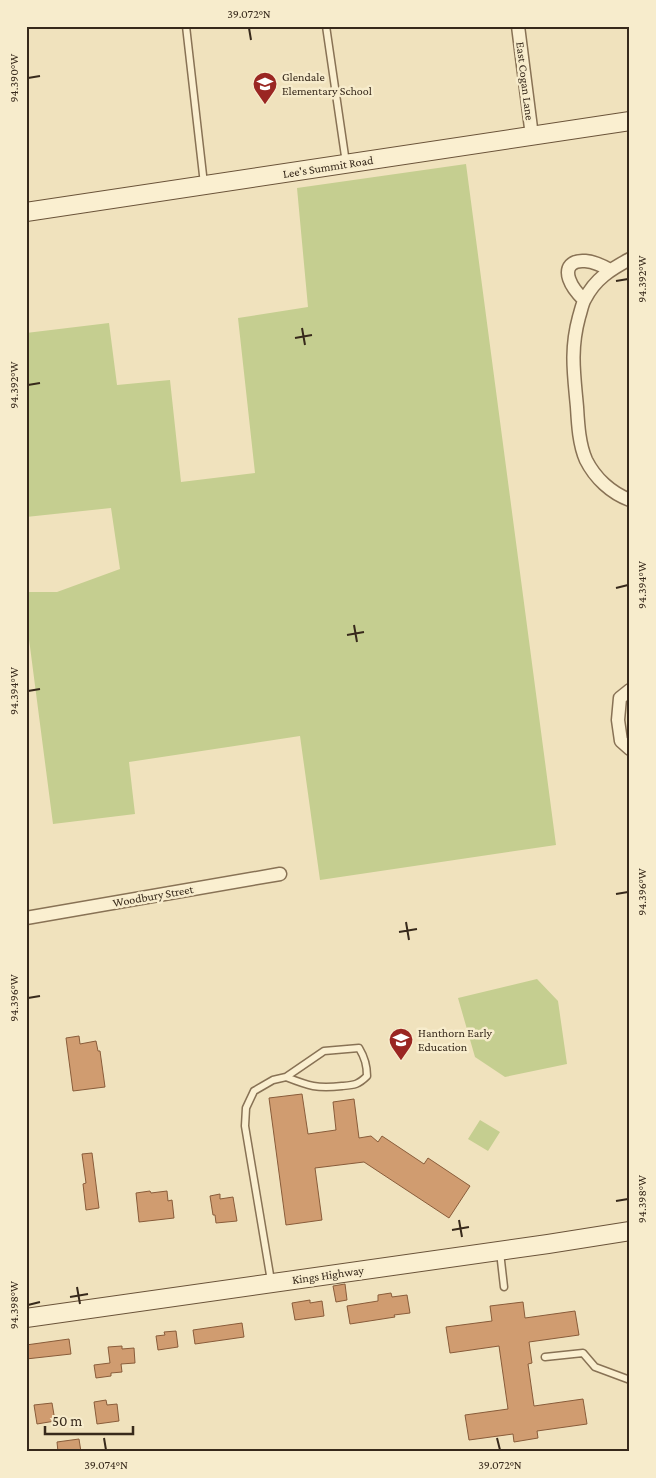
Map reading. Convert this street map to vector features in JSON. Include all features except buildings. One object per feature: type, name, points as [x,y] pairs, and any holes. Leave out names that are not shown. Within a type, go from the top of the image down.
[{"type":"main road","name":"Lee's Summit Road","points":[[26,212],[630,122]]},
{"type":"main road","name":"Kings Highway","points":[[26,1318],[630,1231]]},
{"type":"street","name":"East Cogan Lane","points":[[518,26],[532,136]]},
{"type":"street","points":[[630,259],[610,270],[596,281],[584,300],[574,336],[572,357],[579,433],[586,459],[601,482],[620,496],[630,500]]},
{"type":"street","points":[[584,300],[575,291],[570,279],[568,269],[570,264],[576,260],[584,260],[600,264],[610,270]]},
{"type":"street","points":[[630,690],[620,698],[618,720],[621,741],[630,749]]},
{"type":"street","name":"Woodbury Street","points":[[26,918],[280,874]]},
{"type":"lane","points":[[186,26],[205,186]]},
{"type":"lane","points":[[326,26],[346,165]]},
{"type":"lane","points":[[271,1283],[245,1126],[246,1108],[254,1091],[273,1080],[286,1077],[324,1051],[359,1048],[365,1057],[367,1066],[367,1076],[359,1084],[322,1089],[286,1077]]},
{"type":"lane","points":[[500,1251],[504,1287]]},
{"type":"lane","points":[[545,1357],[583,1353],[595,1367],[630,1380]]},
{"type":"green space","points":[[466,164],[556,845],[320,880],[300,736],[129,762],[135,814],[53,824],[26,616],[26,592],[57,592],[120,569],[111,508],[26,517],[26,333],[109,323],[117,385],[170,380],[181,482],[255,473],[238,318],[308,307],[297,188]]},
{"type":"green space","points":[[537,979],[558,1001],[567,1064],[505,1077],[475,1057],[458,998]]},
{"type":"green space","points":[[480,1120],[500,1132],[488,1151],[468,1139]]},
{"type":"place","name":"Glendale Elementary School","points":[[265,105]]},
{"type":"place","name":"Hanthorn Early Education","points":[[401,1061]]}]
